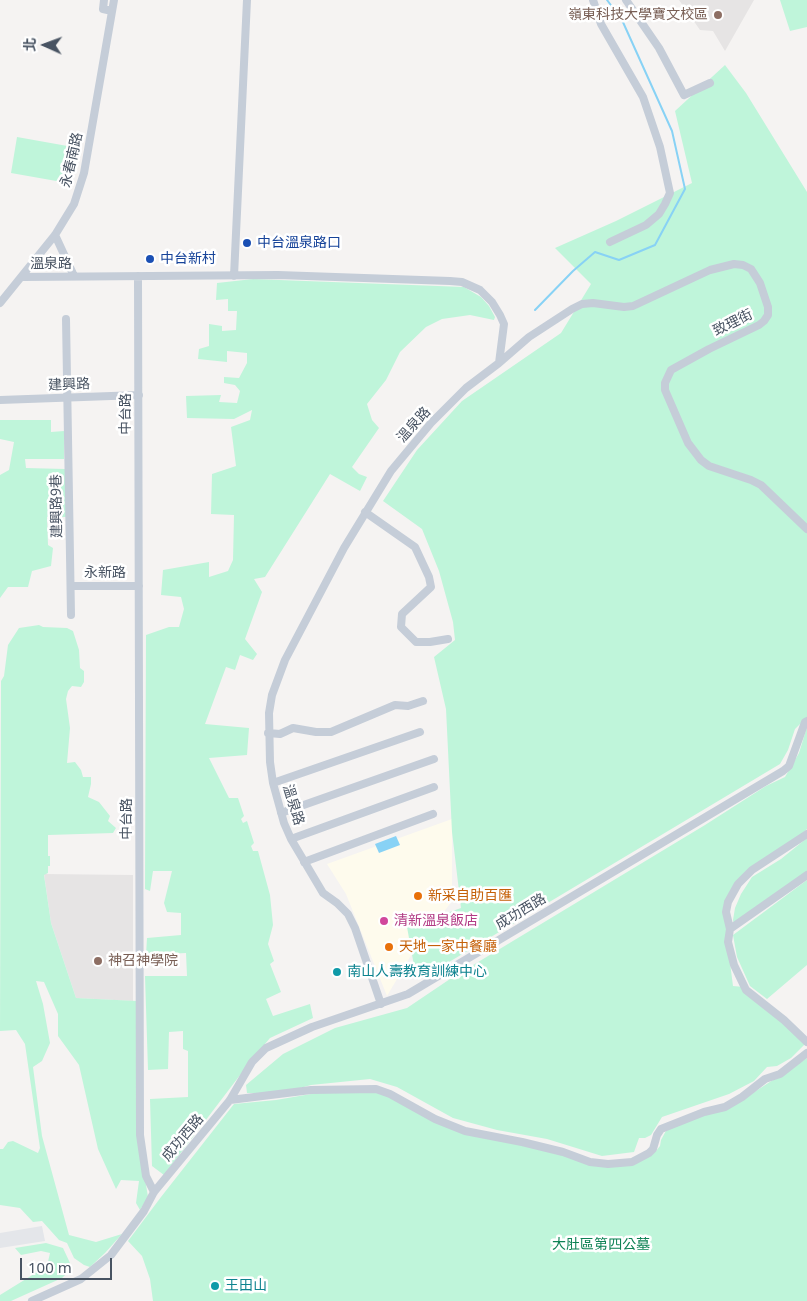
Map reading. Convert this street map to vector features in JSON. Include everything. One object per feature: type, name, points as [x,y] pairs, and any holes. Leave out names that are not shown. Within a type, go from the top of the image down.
[{"type":"street","points":[[104,0],[103,10],[112,11]]},
{"type":"street","name":"永春南路","points":[[0,303],[23,277],[55,235],[74,204],[84,173],[114,0]]},
{"type":"street","points":[[234,276],[247,0]]},
{"type":"street","points":[[593,0],[601,24],[643,98],[660,147],[670,193],[659,214],[646,225],[610,242]]},
{"type":"street","points":[[626,0],[659,48],[684,95],[710,83]]},
{"type":"street","points":[[55,235],[74,276]]},
{"type":"street","name":"致理街","points":[[499,363],[529,337],[582,304],[593,302],[624,307],[632,306],[710,270],[734,264],[743,265],[751,269],[760,283],[768,307],[768,315],[764,321],[671,370],[665,383],[665,390],[688,443],[701,460],[709,466],[761,485],[807,529]]},
{"type":"street","name":"溫泉路","points":[[23,277],[278,275],[462,282],[480,290],[488,297],[500,315],[504,324],[499,363],[466,388],[431,423],[391,471],[344,548],[285,660],[272,695],[268,733],[273,783],[281,813],[290,838],[323,893],[348,914],[355,928],[381,1004]]},
{"type":"street","name":"中台路","points":[[138,276],[140,1135],[146,1176],[154,1192]]},
{"type":"street","name":"建興路9巷","points":[[66,319],[71,615]]},
{"type":"street","name":"建興路","points":[[0,400],[139,395]]},
{"type":"street","points":[[365,512],[414,547],[429,578],[431,587],[402,614],[401,627],[416,642],[448,639]]},
{"type":"street","name":"永新路","points":[[71,586],[139,586]]},
{"type":"street","points":[[268,733],[280,734],[293,728],[316,732],[331,732],[395,705],[408,706],[423,701]]},
{"type":"street","name":"成功西路","points":[[154,1192],[230,1100],[252,1062],[266,1048],[312,1028],[408,994],[783,771],[791,761],[804,722],[807,721]]},
{"type":"street","points":[[273,783],[420,732]]},
{"type":"street","points":[[281,813],[434,759]]},
{"type":"street","points":[[290,838],[434,787]]},
{"type":"street","points":[[304,862],[433,814]]},
{"type":"street","points":[[807,834],[752,870],[738,884],[728,902],[726,912],[730,929],[728,942],[734,965],[746,990],[784,1020],[807,1042]]},
{"type":"street","points":[[730,929],[807,875]]},
{"type":"street","points":[[230,1100],[312,1090],[376,1090],[390,1094],[435,1119],[465,1131],[547,1148],[590,1162],[608,1164],[632,1162],[644,1156],[653,1149],[656,1134],[661,1129],[704,1112],[725,1107],[742,1097],[765,1079],[780,1074],[807,1054]]},
{"type":"street","points":[[32,1301],[81,1279],[111,1255],[144,1211],[154,1192]]},
{"type":"shaded area","name":"嶺東科技大學寶文校區","points":[[679,0],[754,0],[725,51],[713,31],[700,30]]},
{"type":"shaded area","name":"清新溫泉飯店","points":[[452,819],[452,901],[410,957],[387,996],[346,894],[327,864]]},
{"type":"shaded area","name":"神召神學院","points":[[44,874],[133,875],[133,1001],[76,998],[51,923]]},
{"type":"shaded area","points":[[42,1226],[45,1241],[0,1248],[0,1233]]},
{"type":"green space","points":[[780,0],[807,0],[807,27],[790,31]]},
{"type":"green space","points":[[725,65],[746,93],[807,192],[807,717],[795,729],[788,750],[780,764],[424,977],[415,971],[407,927],[461,908],[452,832],[446,709],[434,657],[455,640],[453,622],[439,571],[422,529],[383,501],[417,450],[462,401],[561,333],[591,284],[555,248],[616,221],[692,183],[675,111]]},
{"type":"green space","points":[[17,137],[73,147],[66,177],[62,182],[11,173]]},
{"type":"green space","points":[[253,279],[464,287],[481,297],[495,317],[494,320],[470,315],[442,319],[426,327],[400,352],[386,380],[367,404],[372,420],[379,428],[352,467],[359,474],[367,477],[360,491],[330,474],[265,577],[254,579],[262,592],[245,639],[257,654],[253,660],[240,655],[235,670],[226,667],[205,724],[249,728],[247,755],[209,758],[229,798],[238,798],[244,816],[241,819],[243,823],[247,821],[254,843],[251,846],[253,851],[258,851],[270,895],[273,925],[268,944],[274,961],[270,964],[281,992],[266,999],[273,1016],[310,1004],[313,1018],[270,1038],[164,1175],[152,1166],[150,1099],[188,1097],[188,1051],[183,1049],[183,1031],[169,1032],[168,1069],[148,1070],[145,976],[187,976],[186,953],[146,955],[147,938],[181,935],[181,913],[167,912],[164,903],[172,871],[153,871],[150,891],[145,889],[146,635],[169,627],[179,627],[184,609],[181,597],[161,595],[163,570],[209,562],[209,577],[228,571],[233,560],[234,515],[211,514],[212,474],[236,466],[231,427],[250,420],[252,410],[234,419],[187,418],[186,396],[221,395],[219,402],[237,403],[240,391],[235,385],[224,383],[224,377],[239,378],[247,363],[247,353],[227,351],[227,362],[198,359],[199,349],[209,346],[209,324],[222,326],[222,331],[236,330],[237,311],[228,311],[228,299],[216,300],[217,283]]},
{"type":"green space","points":[[0,420],[51,420],[51,432],[64,431],[64,459],[25,459],[26,468],[65,469],[66,517],[47,517],[48,545],[53,548],[51,566],[32,571],[28,587],[8,587],[0,598],[0,475],[9,470],[14,442],[0,439]]},
{"type":"green space","points":[[39,625],[43,627],[67,628],[73,631],[79,650],[80,668],[84,671],[84,682],[81,687],[72,686],[68,691],[66,699],[70,728],[67,763],[75,762],[81,770],[83,777],[91,777],[88,797],[99,802],[110,816],[108,821],[116,828],[113,833],[48,835],[50,866],[48,866],[48,873],[44,875],[51,923],[76,998],[137,1001],[138,1136],[148,1197],[140,1210],[136,1203],[139,1181],[121,1180],[116,1189],[98,1149],[79,1065],[58,1036],[58,1014],[44,982],[36,981],[43,1004],[50,1043],[42,1061],[33,1067],[42,1136],[69,1235],[96,1242],[122,1234],[90,1267],[74,1258],[67,1243],[59,1240],[42,1221],[33,1222],[20,1208],[0,1205],[0,1149],[3,1149],[8,1142],[13,1141],[38,1153],[40,1148],[25,1044],[16,1030],[0,1031],[1,681],[4,676],[8,645],[19,628]]},
{"type":"green space","points":[[807,727],[807,829],[795,840],[745,873],[729,905],[726,932],[733,986],[744,987],[807,1040],[791,1058],[777,1066],[767,1067],[754,1081],[729,1094],[662,1117],[651,1135],[639,1138],[634,1152],[602,1156],[547,1139],[497,1130],[453,1118],[397,1087],[370,1079],[311,1085],[282,1093],[247,1093],[246,1085],[283,1054],[335,1028],[407,1008],[450,979],[766,786],[785,777],[799,753]]},
{"type":"green space","points":[[807,838],[807,873],[734,926],[735,908],[752,877],[781,859]]},
{"type":"green space","points":[[807,880],[807,965],[767,999],[750,986],[737,957],[733,935]]},
{"type":"green space","name":"大肚區第四公墓","points":[[807,1058],[807,1301],[153,1301],[150,1279],[142,1256],[128,1241],[234,1104],[276,1100],[346,1088],[385,1090],[451,1123],[478,1134],[593,1162],[611,1164],[656,1151],[668,1127],[745,1098]]},
{"type":"green space","points":[[46,1243],[63,1248],[70,1263],[68,1272],[62,1278],[11,1301],[0,1301],[0,1295],[47,1266],[50,1253],[41,1251],[21,1255],[15,1248]]},
{"type":"water","points":[[396,836],[400,845],[379,853],[375,844]]},
{"type":"waterway","points":[[535,310],[573,271],[595,252],[619,260],[655,245],[685,189],[672,131],[622,20],[607,0]]},
{"type":"place","name":"嶺東科技大學寶文校區","points":[[718,15]]},
{"type":"place","name":"中台溫泉路口","points":[[247,243]]},
{"type":"place","name":"中台新村","points":[[150,259]]},
{"type":"place","name":"新采自助百匯","points":[[418,896]]},
{"type":"place","name":"清新溫泉飯店","points":[[384,921]]},
{"type":"place","name":"天地一家中餐廳","points":[[389,947]]},
{"type":"place","name":"神召神學院","points":[[98,961]]},
{"type":"place","name":"南山人壽教育訓練中心","points":[[337,972]]},
{"type":"place","name":"王田山","points":[[215,1286]]}]
